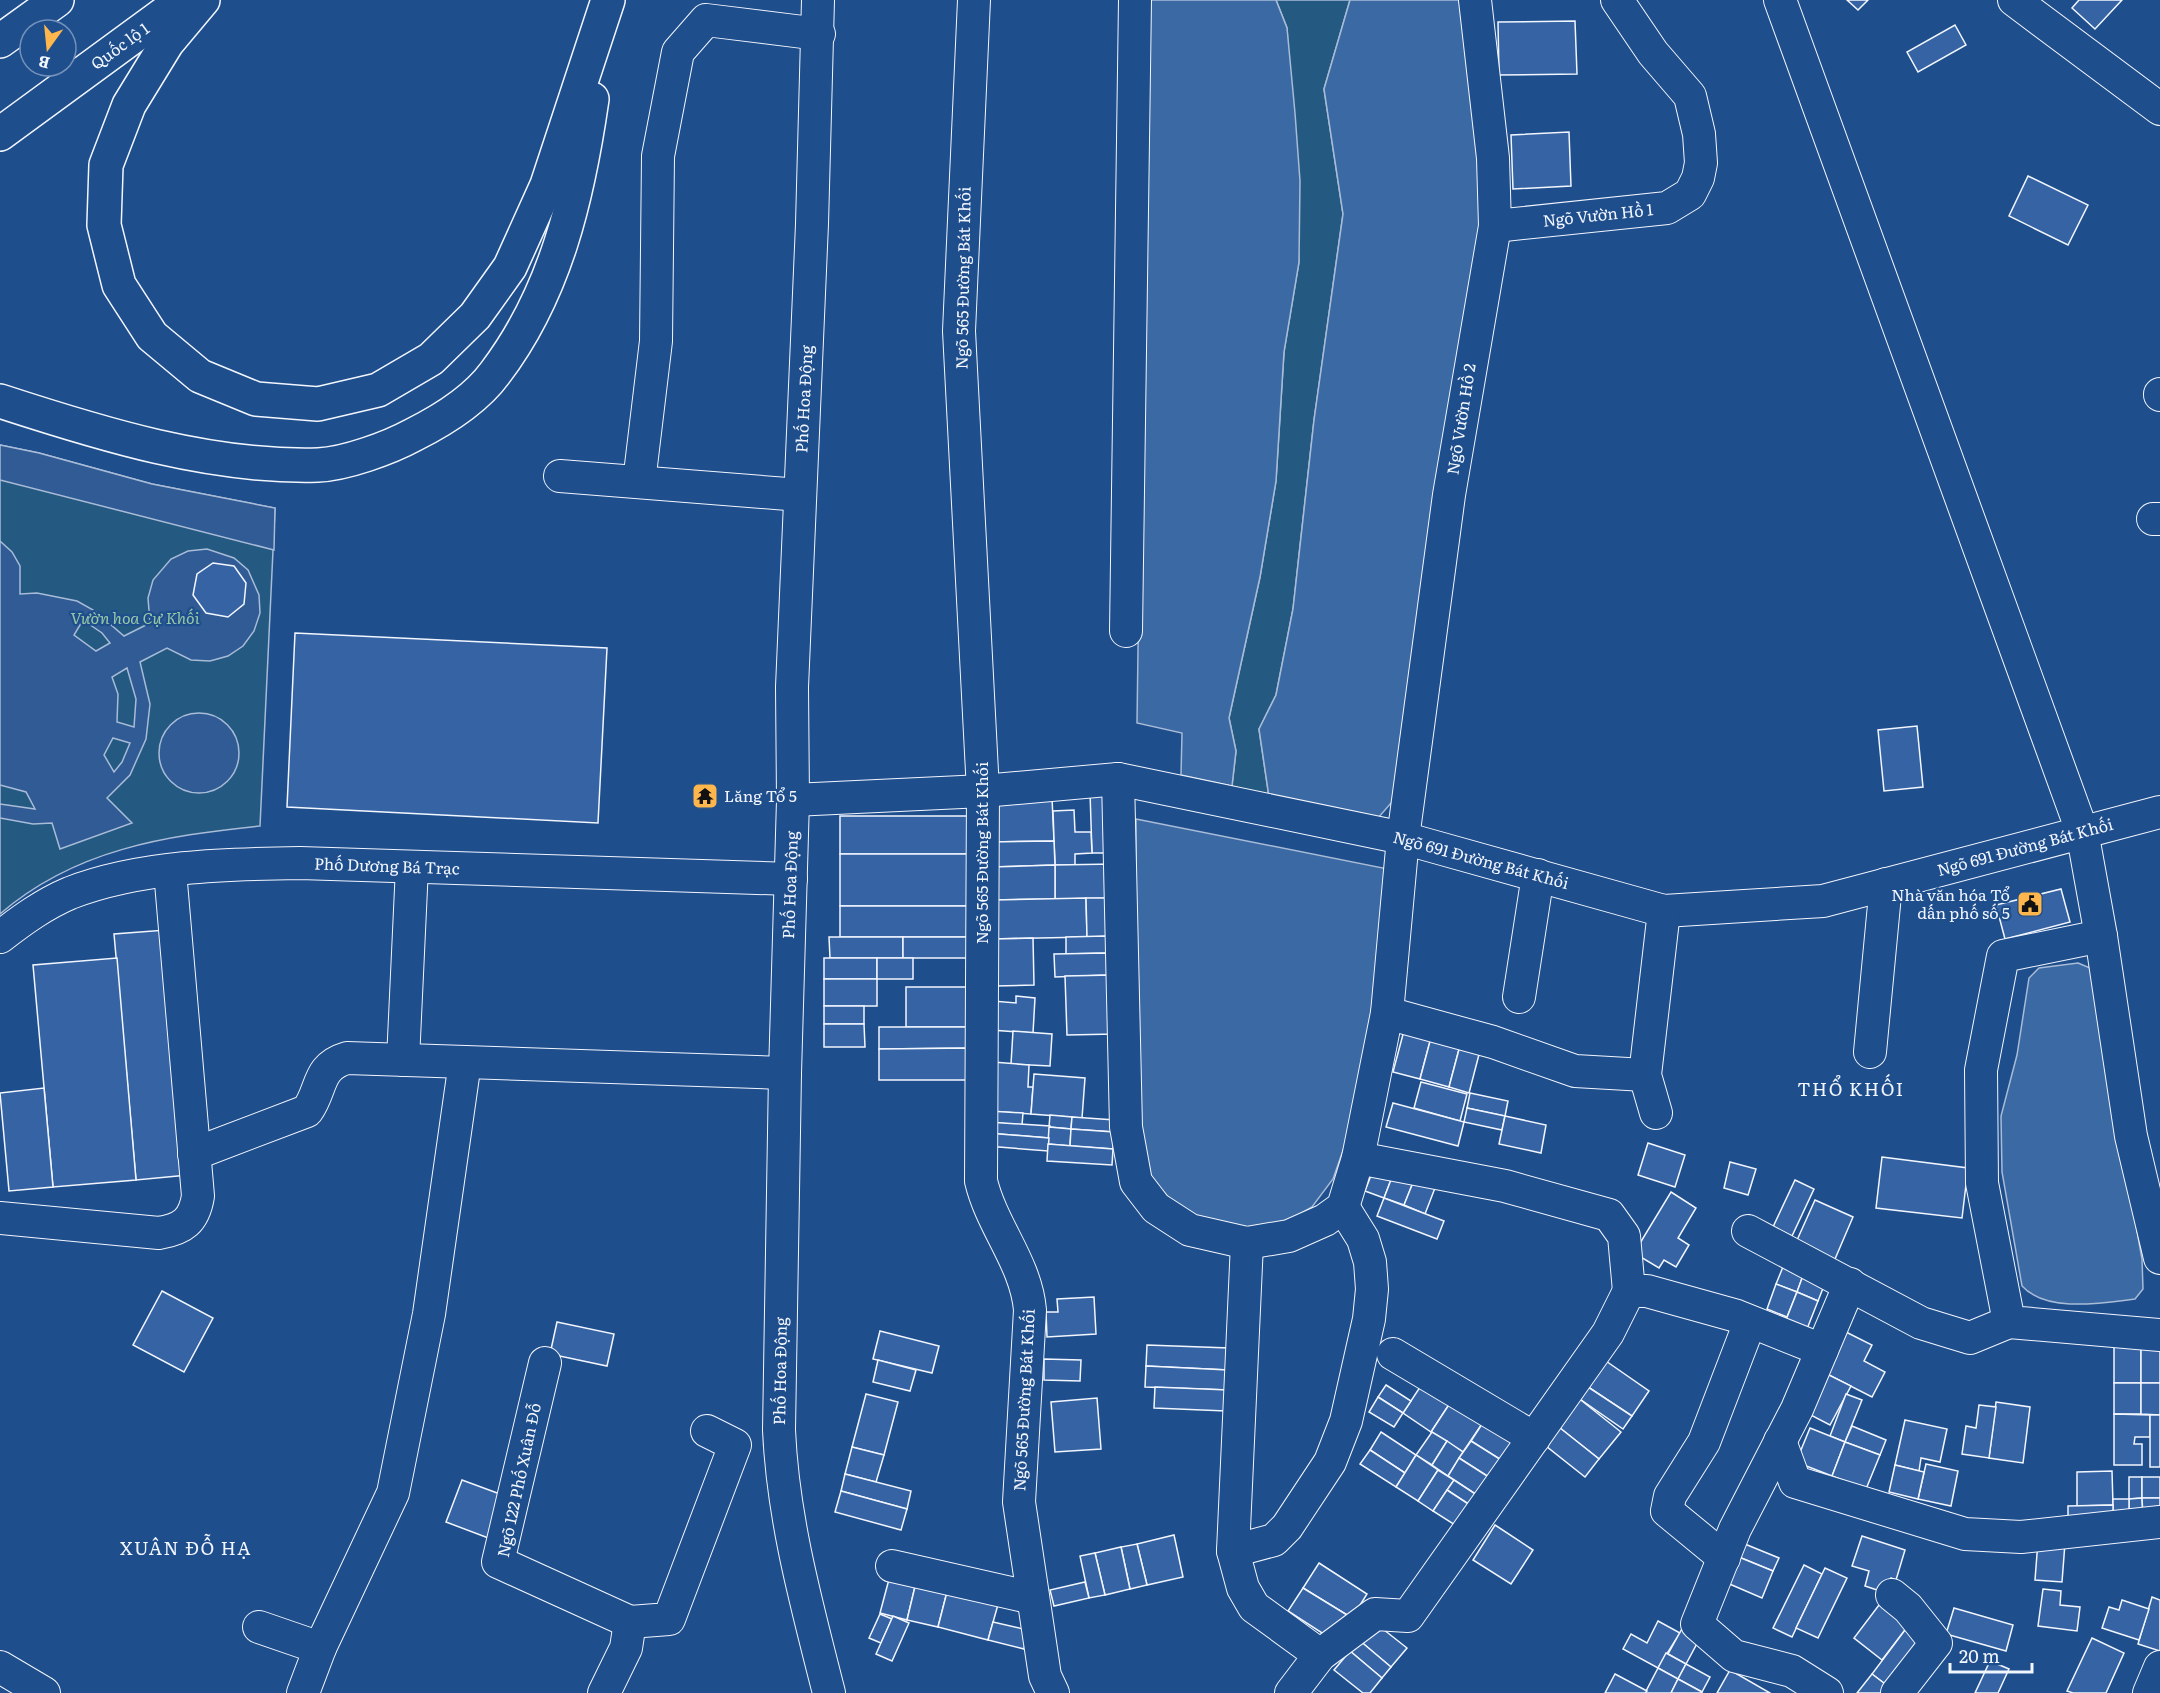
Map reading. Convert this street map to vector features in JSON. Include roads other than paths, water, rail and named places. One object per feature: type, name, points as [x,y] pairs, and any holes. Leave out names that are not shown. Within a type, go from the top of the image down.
[{"type":"highway","points":[[0,41],[57,0]]},
{"type":"highway","name":"Quốc lộ 1","points":[[0,134],[183,0]]},
{"type":"highway","points":[[203,0],[167,43],[129,105],[106,165],[104,225],[119,285],[152,336],[200,376],[256,399],[318,404],[378,390],[431,359],[475,316],[510,267],[547,185],[606,7]]},
{"type":"highway","points":[[0,401],[165,447],[241,462],[321,465],[389,447],[445,418],[494,375],[530,318],[557,257],[581,175],[606,7]]},
{"type":"street","name":"Phố Hoa Động","points":[[818,0],[819,34],[792,687],[793,800],[785,1072],[779,1430],[781,1468],[792,1545],[829,1693]]},
{"type":"street","name":"Ngõ 565 Đường Bát Khối","points":[[974,0],[959,331],[983,791],[981,1181],[987,1207],[1018,1262],[1029,1292],[1030,1310],[1019,1502],[1045,1676],[1053,1693]]},
{"type":"street","points":[[1126,631],[1135,0]]},
{"type":"street","name":"Ngõ Vườn Hồ 2","points":[[1343,1207],[1358,1158],[1387,1013],[1403,838],[1459,431],[1496,226],[1493,158],[1475,0]]},
{"type":"street","name":"Ngõ Vườn Hồ 1","points":[[1496,226],[1667,208],[1690,194],[1701,163],[1699,134],[1690,96],[1653,53],[1617,0]]},
{"type":"street","points":[[1780,0],[2082,831],[2101,936],[2131,1136],[2160,1258]]},
{"type":"street","points":[[2014,0],[2160,109]]},
{"type":"street","points":[[639,482],[656,341],[658,156],[678,52],[706,20],[819,34]]},
{"type":"street","points":[[560,476],[800,495]]},
{"type":"street","points":[[1118,779],[1126,1127],[1136,1182],[1156,1208],[1190,1230],[1247,1243],[1289,1236],[1325,1220],[1343,1207],[1363,1239],[1372,1289],[1369,1319],[1346,1420],[1330,1462],[1287,1527],[1274,1540],[1233,1551]]},
{"type":"street","name":"Ngõ 691 Đường Bát Khối","points":[[793,800],[983,791],[1118,779],[1403,838],[1664,911],[1823,901],[2160,812]]},
{"type":"street","name":"Phố Dương Bá Trạc","points":[[0,937],[24,918],[68,894],[94,885],[170,871],[255,863],[791,879]]},
{"type":"street","points":[[403,1060],[412,867]]},
{"type":"street","points":[[0,1218],[149,1232],[176,1230],[188,1223],[196,1209],[198,1196],[170,871]]},
{"type":"street","points":[[1519,998],[1538,875]]},
{"type":"street","points":[[1870,1052],[1886,884]]},
{"type":"street","points":[[1656,1113],[1645,1075],[1664,911]]},
{"type":"street","points":[[2009,1322],[1982,1183],[1981,1070],[2003,956],[2101,936]]},
{"type":"street","points":[[1387,1013],[1493,1042],[1575,1071],[1645,1075]]},
{"type":"street","points":[[194,1154],[307,1111],[326,1070],[335,1062],[347,1058],[785,1072]]},
{"type":"street","points":[[303,1693],[320,1648],[393,1493],[429,1314],[465,1062]]},
{"type":"street","points":[[1291,1693],[1320,1655],[1376,1614],[1408,1616],[1608,1333],[1629,1291],[1624,1236],[1609,1215],[1505,1186],[1358,1158]]},
{"type":"street","points":[[1748,1231],[1921,1323],[1970,1338],[2009,1322],[2160,1335]]},
{"type":"street","points":[[1247,1243],[1233,1551],[1244,1588],[1254,1607],[1320,1655]]},
{"type":"street","points":[[1827,1693],[1792,1671],[1734,1656],[1697,1623],[1735,1528],[1780,1442],[1850,1284]]},
{"type":"street","points":[[1629,1291],[1647,1291],[1750,1322],[1822,1350]]},
{"type":"street","points":[[1724,1558],[1667,1511],[1670,1496],[1704,1442],[1750,1322]]},
{"type":"street","points":[[1393,1354],[1534,1438]]},
{"type":"street","name":"Ngõ 122 Phố Xuân Đỗ","points":[[545,1363],[498,1562],[630,1622]]},
{"type":"street","points":[[604,1693],[626,1648],[630,1622],[669,1618],[735,1445],[707,1431]]},
{"type":"street","points":[[1780,1442],[1795,1482],[1965,1534],[2021,1538],[2160,1522]]},
{"type":"street","points":[[892,1566],[1034,1598]]},
{"type":"street","points":[[1892,1595],[1908,1608],[1935,1643],[1897,1693]]},
{"type":"street","points":[[259,1626],[320,1648]]},
{"type":"street","points":[[0,1666],[44,1693]]},
{"type":"street","points":[[2149,1693],[2160,1667]]},
{"type":"place","name":"Lăng Tổ 5","points":[[705,796]]},
{"type":"place","name":"Nhà văn hóa Tổ dấn phố số 5","points":[[2030,904]]},
{"type":"district","name":"THỔ KHỐI","points":[[1851,1090]]},
{"type":"district","name":"XUÂN ĐỖ HẠ","points":[[186,1549]]},
{"type":"park label","name":"Vườn hoa Cự Khối","points":[[135,618]]}]
